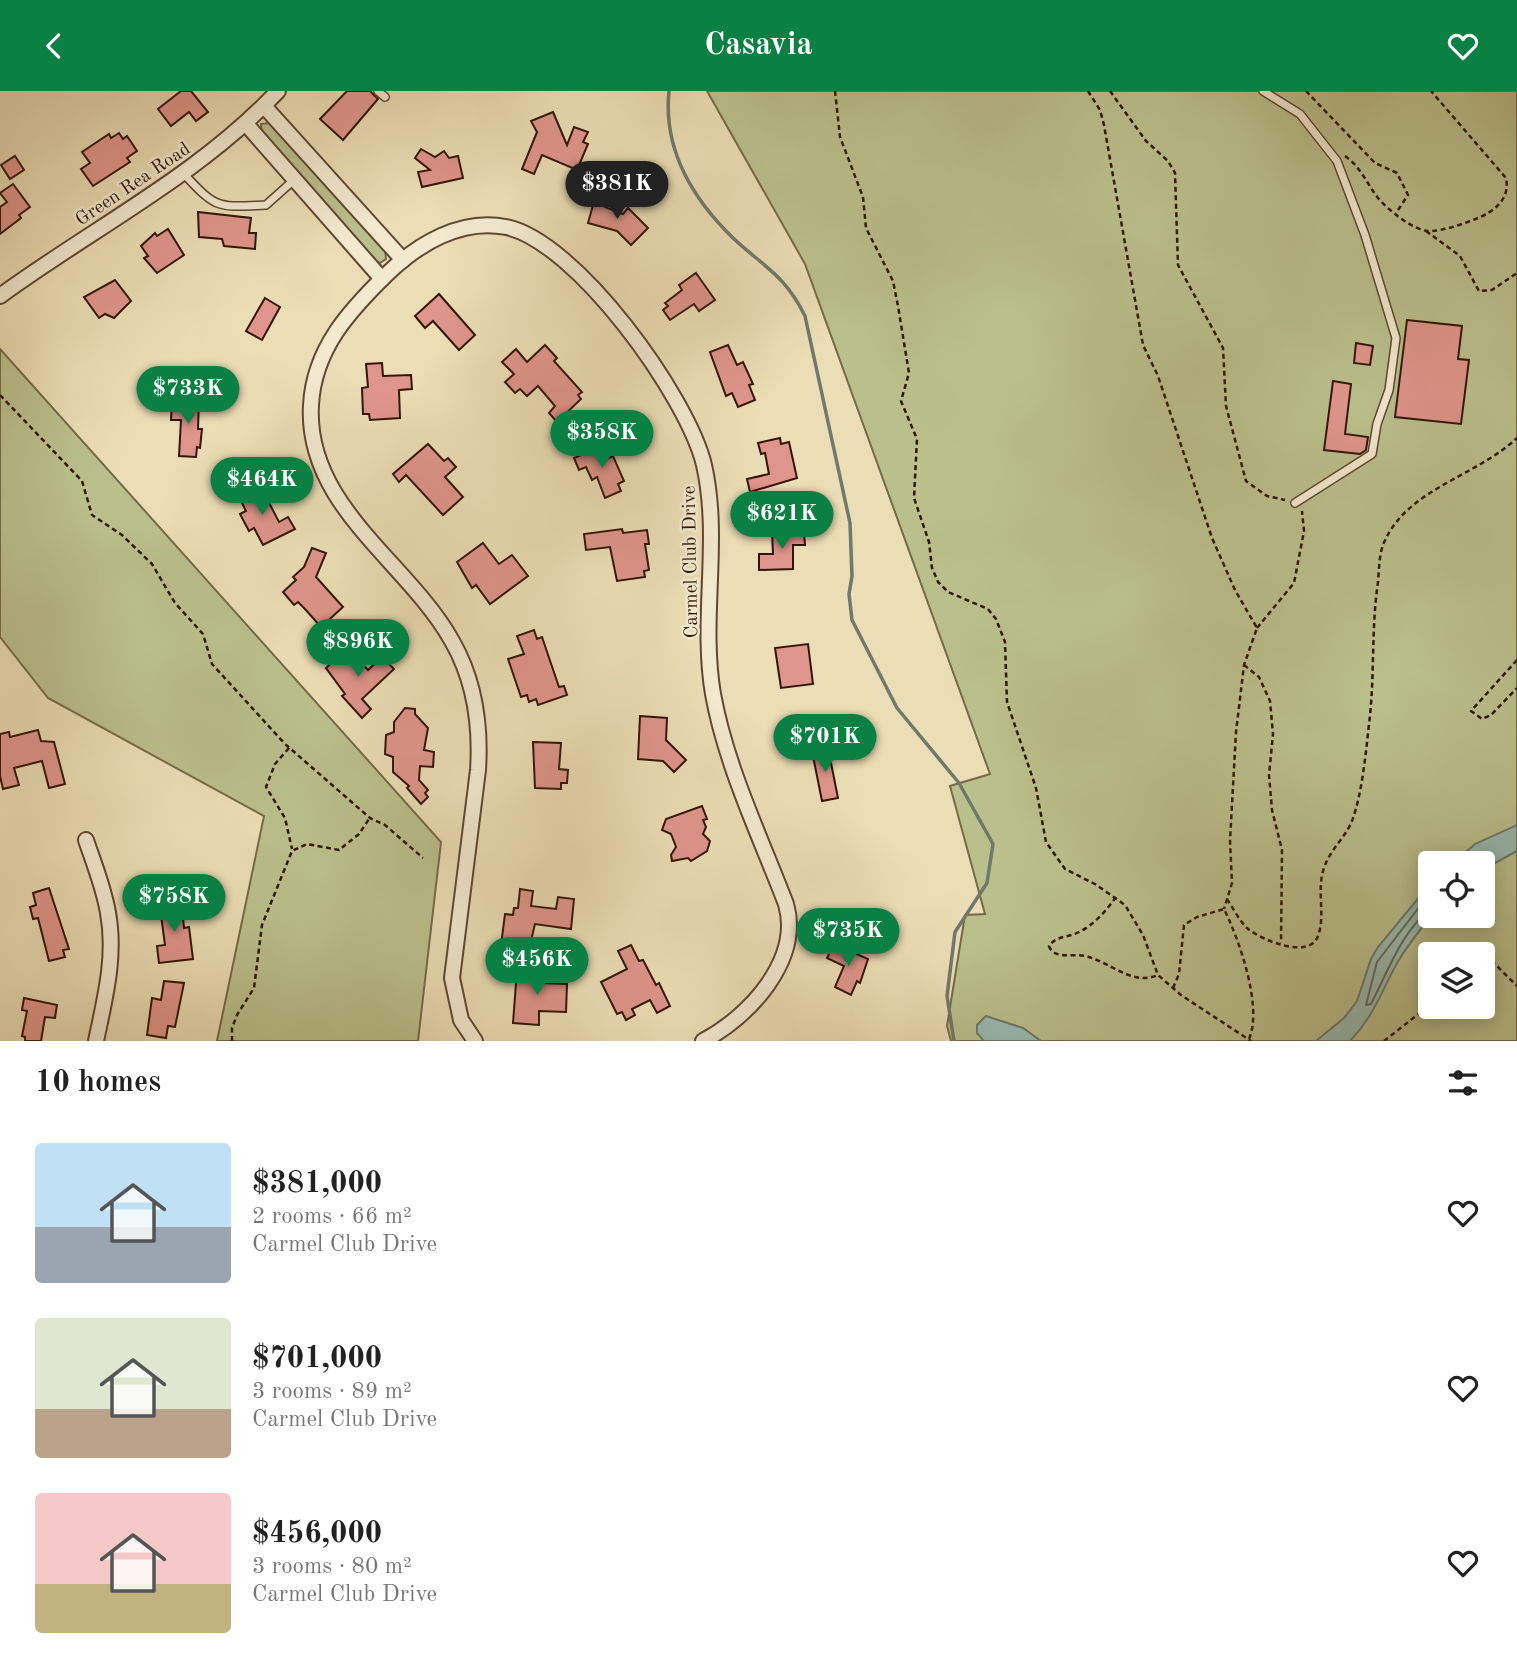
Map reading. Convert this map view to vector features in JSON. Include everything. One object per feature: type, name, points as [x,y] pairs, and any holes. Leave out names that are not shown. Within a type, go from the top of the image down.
[{"type":"street","name":"Green Rea Road","points":[[0,296],[184,174],[246,124],[278,91]]},
{"type":"street","points":[[264,106],[402,260]]},
{"type":"street","points":[[246,124],[382,279]]},
{"type":"street","name":"Carmel Club Drive","points":[[475,1041],[461,1020],[452,978],[480,745],[473,689],[464,664],[446,631],[335,493],[321,465],[312,434],[311,404],[314,382],[328,344],[345,319],[402,260],[432,241],[465,227],[502,226],[534,237],[561,257],[633,335],[682,405],[694,432],[709,490],[709,640],[713,692],[727,748],[786,904],[790,926],[783,955],[762,990],[736,1019],[703,1041]]},
{"type":"street","points":[[86,840],[108,912],[111,940],[108,981],[96,1041]]},
{"type":"lane","points":[[1263,91],[1300,114],[1328,147],[1343,174],[1396,338],[1389,390],[1377,424],[1372,454],[1296,503]]},
{"type":"lane","points":[[184,174],[209,201],[238,206],[266,205],[295,179]]},
{"type":"path","points":[[835,91],[840,137],[863,197],[866,228],[893,281],[909,373],[901,401],[916,439],[914,498],[929,542],[932,568],[938,582],[948,592],[988,609],[996,619],[1005,642],[1007,702],[1036,788],[1046,842],[1065,869],[1116,897],[1133,917],[1158,975],[1250,1040],[1253,1006],[1231,924],[1224,909],[1232,883],[1230,841],[1236,732],[1244,665],[1257,628],[1294,583],[1304,531],[1304,515],[1296,503],[1266,496],[1246,481],[1226,405],[1223,348],[1178,265],[1175,173],[1168,161],[1146,142],[1110,91]]},
{"type":"path","points":[[1088,91],[1100,110],[1104,125],[1143,345],[1157,376],[1183,458],[1199,492],[1205,519],[1235,590],[1257,628]]},
{"type":"path","points":[[1306,91],[1375,163],[1397,173],[1403,180],[1408,195],[1396,213]]},
{"type":"path","points":[[1426,231],[1482,216],[1495,208],[1508,188],[1499,166],[1469,138],[1431,91]]},
{"type":"path","points":[[1328,147],[1355,163],[1378,198],[1396,213],[1460,256],[1479,291],[1492,290],[1517,273]]},
{"type":"path","points":[[0,395],[82,481],[92,516],[122,535],[152,564],[175,603],[203,635],[212,664],[289,748],[370,818],[385,825],[423,858]]},
{"type":"path","points":[[1227,899],[1248,929],[1296,949],[1308,947],[1317,939],[1322,920],[1318,896],[1323,869],[1336,842],[1353,821],[1369,726],[1373,620],[1382,547],[1397,520],[1426,496],[1508,447],[1517,438]]},
{"type":"path","points":[[1517,660],[1471,711],[1482,719],[1491,715],[1517,688]]},
{"type":"path","points":[[1244,665],[1259,677],[1270,701],[1273,734],[1269,775],[1272,810],[1282,850],[1281,943]]},
{"type":"path","points":[[232,1041],[232,1028],[237,1015],[254,988],[262,925],[292,851],[285,818],[266,787],[275,764],[289,748]]},
{"type":"path","points":[[292,851],[307,844],[340,850],[359,834],[370,818]]},
{"type":"path","points":[[1116,897],[1089,927],[1075,935],[1054,940],[1049,946],[1050,951],[1056,955],[1086,955],[1122,972],[1148,980],[1158,975]]},
{"type":"path","points":[[1173,988],[1179,974],[1184,925],[1187,921],[1224,909]]},
{"type":"path","points":[[1495,964],[1517,986]]},
{"type":"path","points":[[1384,1041],[1418,1014]]},
{"type":"green space","points":[[707,91],[1517,91],[1517,1041],[951,1041],[947,1026],[965,915],[985,914],[950,786],[990,774],[805,264]]},
{"type":"green space","points":[[270,123],[385,250],[386,259],[380,263],[370,259],[262,137],[261,124]]},
{"type":"green space","points":[[0,349],[441,842],[418,1041],[217,1041],[264,816],[48,698],[0,637]]},
{"type":"water","points":[[1517,825],[1517,851],[1495,863],[1495,851],[1467,851],[1475,844]]},
{"type":"water","points":[[1418,899],[1418,928],[1422,928],[1400,958],[1365,1023],[1350,1041],[1316,1041],[1344,1018],[1357,1001],[1371,959]]},
{"type":"water","points":[[986,1016],[1023,1028],[1041,1041],[984,1041],[977,1033],[977,1025]]},
{"type":"building","points":[[181,91],[191,91],[208,112],[196,121],[189,112],[171,126],[158,109]]},
{"type":"building","points":[[347,91],[370,91],[378,99],[343,140],[320,119]]},
{"type":"building","points":[[553,112],[567,145],[574,127],[588,132],[583,142],[588,144],[577,170],[542,155],[534,174],[522,169],[537,132],[531,121]]},
{"type":"building","points":[[119,133],[123,139],[127,136],[137,151],[127,158],[130,162],[93,186],[81,169],[90,163],[82,152],[109,134],[111,138]]},
{"type":"building","points":[[421,149],[435,157],[444,151],[449,158],[458,156],[463,178],[422,187],[418,172],[430,170],[415,158]]},
{"type":"building","points":[[15,156],[24,170],[10,179],[1,165]]},
{"type":"building","points":[[13,184],[30,207],[19,215],[21,218],[0,234],[0,207],[7,202],[0,193]]},
{"type":"building","points":[[595,198],[607,201],[605,207],[623,214],[628,208],[648,228],[631,245],[617,231],[588,223]]},
{"type":"building","points":[[198,212],[251,218],[249,233],[256,233],[255,249],[224,246],[222,239],[199,237]]},
{"type":"building","points":[[168,229],[184,255],[157,273],[144,258],[148,256],[141,246],[155,233],[157,236]]},
{"type":"building","points":[[696,273],[715,300],[699,311],[694,304],[670,320],[663,310],[668,306],[665,303],[682,290],[679,285]]},
{"type":"building","points":[[115,280],[131,301],[114,318],[105,314],[99,318],[84,297]]},
{"type":"building","points":[[439,294],[475,335],[459,350],[433,321],[425,328],[415,316]]},
{"type":"building","points":[[265,298],[280,307],[262,340],[246,331]]},
{"type":"building","points":[[1407,320],[1462,326],[1458,359],[1469,360],[1461,424],[1395,417]]},
{"type":"building","points":[[1356,343],[1373,346],[1370,365],[1354,363]]},
{"type":"building","points":[[545,345],[557,358],[554,361],[582,392],[578,395],[581,399],[557,422],[549,413],[555,406],[538,386],[527,396],[520,389],[515,393],[505,382],[514,374],[502,362],[516,349],[527,362]]},
{"type":"building","points":[[728,345],[737,365],[743,362],[753,384],[749,385],[755,400],[738,407],[732,393],[726,396],[710,352]]},
{"type":"building","points":[[382,363],[383,376],[411,375],[412,389],[399,390],[400,418],[370,420],[369,414],[363,414],[362,388],[368,387],[366,364]]},
{"type":"building","points":[[1333,381],[1351,384],[1345,434],[1368,437],[1366,450],[1360,454],[1324,450]]},
{"type":"building","points":[[184,398],[199,399],[198,429],[202,429],[196,457],[179,456],[181,420],[171,420],[172,403],[183,404]]},
{"type":"building","points":[[780,438],[781,444],[789,442],[797,478],[750,492],[747,479],[769,474],[765,453],[761,454],[758,443]]},
{"type":"building","points":[[428,444],[444,461],[448,458],[456,467],[445,477],[463,497],[443,515],[406,475],[399,482],[393,474]]},
{"type":"building","points":[[604,445],[609,458],[613,456],[624,481],[618,484],[621,491],[605,498],[597,477],[592,480],[586,467],[579,470],[574,458]]},
{"type":"building","points":[[253,485],[258,496],[264,493],[279,522],[288,517],[295,529],[263,545],[254,528],[249,531],[240,514],[246,511],[237,493]]},
{"type":"building","points":[[622,529],[623,533],[647,530],[649,544],[645,544],[649,570],[644,571],[645,577],[617,581],[610,547],[586,550],[584,534]]},
{"type":"building","points":[[793,530],[793,533],[804,533],[805,545],[793,545],[793,569],[759,570],[759,554],[773,554],[772,531]]},
{"type":"building","points":[[483,543],[499,564],[512,555],[528,576],[490,604],[476,585],[472,588],[457,562]]},
{"type":"building","points":[[312,548],[326,553],[316,577],[343,607],[321,627],[298,602],[294,605],[283,592],[296,580],[293,577],[304,567]]},
{"type":"building","points":[[534,630],[537,639],[542,637],[559,687],[564,686],[567,695],[538,705],[536,699],[529,702],[527,695],[521,697],[508,659],[524,654],[517,636]]},
{"type":"building","points":[[808,644],[813,684],[781,688],[775,648]]},
{"type":"building","points":[[347,648],[368,670],[382,657],[394,669],[362,699],[371,709],[362,718],[342,696],[345,694],[326,668]]},
{"type":"building","points":[[405,708],[415,709],[415,714],[428,728],[424,750],[434,752],[433,767],[420,766],[419,780],[428,790],[425,793],[428,797],[421,804],[407,788],[409,786],[393,772],[393,757],[385,754],[386,735],[394,732],[394,722]]},
{"type":"building","points":[[640,716],[667,718],[666,740],[686,760],[674,772],[663,761],[638,759]]},
{"type":"building","points":[[38,730],[41,741],[54,742],[65,784],[49,788],[42,761],[14,768],[19,785],[3,789],[0,776],[0,734],[9,732],[10,737]]},
{"type":"building","points":[[533,742],[561,743],[559,769],[568,770],[567,783],[561,783],[561,789],[535,788]]},
{"type":"building","points":[[828,748],[838,798],[822,801],[812,751]]},
{"type":"building","points":[[702,806],[707,819],[703,820],[706,827],[703,834],[710,841],[707,851],[691,861],[688,858],[672,861],[671,855],[676,847],[671,834],[662,830],[666,819]]},
{"type":"building","points":[[49,888],[69,949],[63,950],[65,957],[49,961],[38,918],[33,919],[30,907],[36,905],[33,893]]},
{"type":"building","points":[[520,889],[533,891],[531,906],[556,909],[558,897],[574,899],[571,929],[535,924],[529,949],[521,947],[520,954],[506,952],[507,946],[501,945],[505,914],[513,915],[514,908],[518,908]]},
{"type":"building","points":[[176,898],[177,908],[182,907],[184,928],[189,927],[193,959],[159,963],[157,946],[165,945],[159,900]]},
{"type":"building","points":[[834,944],[868,959],[860,983],[857,981],[851,995],[835,987],[844,966],[827,958]]},
{"type":"building","points":[[631,945],[639,961],[643,960],[656,985],[659,983],[670,1006],[657,1013],[650,1000],[632,1009],[635,1015],[626,1020],[622,1012],[617,1014],[601,982],[627,969],[618,951]]},
{"type":"building","points":[[517,970],[542,971],[541,983],[567,984],[566,1012],[539,1011],[539,1025],[513,1023]]},
{"type":"building","points":[[164,981],[184,983],[175,1027],[168,1026],[166,1038],[147,1035],[152,998],[161,1000]]},
{"type":"building","points":[[24,998],[57,1005],[55,1018],[45,1017],[41,1041],[25,1041],[22,1036],[27,1011],[22,1010]]},
{"type":"waterway","points":[[669,91],[668,112],[676,153],[694,190],[705,207],[733,238],[782,281],[805,316],[850,523],[852,576],[849,594],[852,620],[897,708],[959,783],[993,844],[987,883],[955,932],[947,996],[954,1041]]}]
